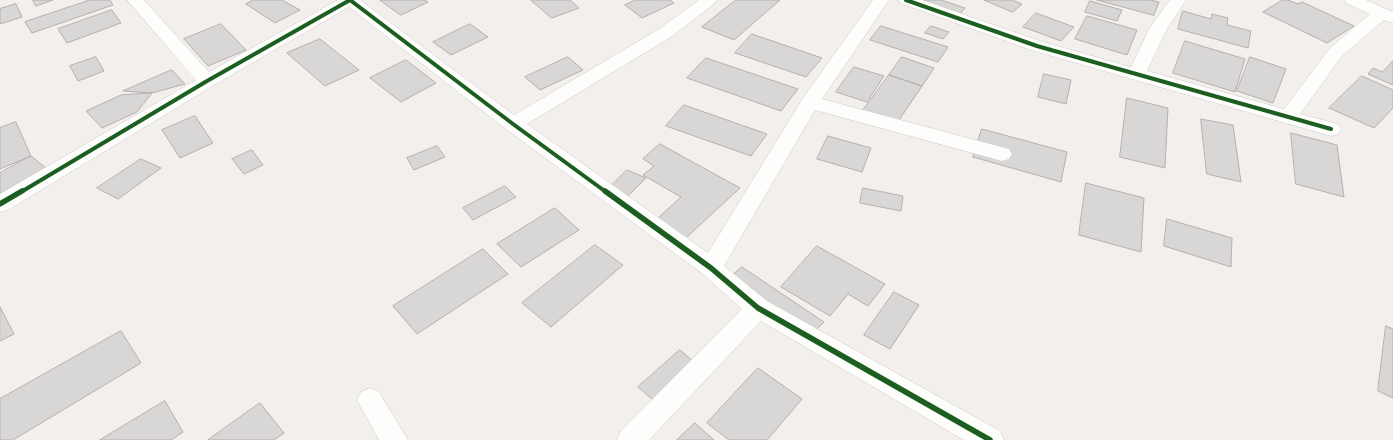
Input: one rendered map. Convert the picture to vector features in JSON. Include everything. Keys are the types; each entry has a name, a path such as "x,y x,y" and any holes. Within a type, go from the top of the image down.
{"street":[{"path":"135,0 206,81"},
{"path":"0,204 206,81 350,0 513,124 711,268 758,308 990,440"},
{"path":"513,124 665,33 709,0"},
{"path":"711,268 810,102 881,0"},
{"path":"906,0 1037,46 1331,129"},
{"path":"1136,74 1158,30 1178,0"},
{"path":"1352,0 1387,15"},
{"path":"1288,117 1336,52 1387,15"},
{"path":"810,102 1002,154"},
{"path":"631,440 758,308"},
{"path":"370,400 394,440"}],"building":[{"path":"33,0 53,0 36,6"},
{"path":"90,0 110,0 113,5 32,33 25,22"},
{"path":"254,0 282,0 300,10 275,23 246,4"},
{"path":"380,0 425,0 428,2 401,15"},
{"path":"531,0 570,0 579,8 552,18"},
{"path":"636,0 670,0 674,3 642,18 625,5"},
{"path":"736,0 780,0 734,40 702,27"},
{"path":"900,0 941,0 965,8 954,21 899,2"},
{"path":"984,0 1012,0 1022,4 1013,12"},
{"path":"1097,0 1150,0 1159,2 1154,15"},
{"path":"1283,0 1288,0 1298,4 1302,2 1354,26 1327,43 1263,12"},
{"path":"1090,1 1122,10 1117,21 1085,12"},
{"path":"16,4 22,17 0,24 0,9"},
{"path":"112,10 121,23 67,43 58,29"},
{"path":"1183,11 1211,19 1212,14 1228,18 1227,25 1251,31 1248,48 1178,29"},
{"path":"1036,13 1074,27 1061,41 1023,27"},
{"path":"1087,16 1137,30 1127,55 1075,39"},
{"path":"221,24 246,50 208,66 184,39"},
{"path":"470,24 488,37 451,55 433,42"},
{"path":"881,26 948,47 938,62 870,40"},
{"path":"931,26 949,32 943,39 925,33"},
{"path":"752,34 822,58 806,77 735,53"},
{"path":"320,39 359,70 325,86 287,53"},
{"path":"1185,41 1245,59 1235,92 1173,73"},
{"path":"96,57 104,71 78,81 70,66"},
{"path":"568,57 583,70 540,90 525,77"},
{"path":"902,57 934,68 922,86 889,75"},
{"path":"1250,57 1286,69 1273,103 1237,91"},
{"path":"706,58 798,89 781,111 687,78"},
{"path":"406,60 436,83 401,102 370,78"},
{"path":"1393,61 1393,85 1368,74 1373,68 1382,72"},
{"path":"854,67 884,76 867,102 836,92"},
{"path":"172,70 185,84 152,93 123,91"},
{"path":"1044,74 1071,80 1066,104 1038,97"},
{"path":"889,75 922,86 893,129 858,117"},
{"path":"1362,76 1393,90 1393,108 1374,128 1329,108"},
{"path":"152,93 137,112 102,128 86,111 121,95"},
{"path":"1127,98 1168,108 1165,168 1120,157"},
{"path":"684,105 767,134 751,156 666,126"},
{"path":"195,116 213,143 180,158 162,130"},
{"path":"1201,119 1233,125 1241,182 1207,174"},
{"path":"16,122 31,156 0,169 0,128"},
{"path":"982,129 1067,152 1061,182 973,157"},
{"path":"1291,133 1337,145 1344,197 1296,184"},
{"path":"828,136 871,148 862,172 817,159"},
{"path":"660,144 740,188 675,248 645,230 681,197 643,175 654,166 643,159"},
{"path":"437,146 445,157 414,170 407,158"},
{"path":"252,150 263,165 244,174 232,159"},
{"path":"31,156 47,169 0,195 0,173"},
{"path":"141,159 161,168 118,199 97,188"},
{"path":"627,170 646,178 619,205 601,196"},
{"path":"1086,183 1144,198 1141,252 1079,235"},
{"path":"505,186 516,197 473,220 463,208"},
{"path":"863,188 903,196 901,211 860,203"},
{"path":"555,208 579,230 521,267 497,244"},
{"path":"1167,219 1232,238 1231,267 1164,246"},
{"path":"595,245 623,265 551,327 522,303"},
{"path":"817,246 885,284 868,306 848,294 830,316 781,287"},
{"path":"483,249 508,274 417,334 393,306"},
{"path":"742,267 824,322 803,343 721,286"},
{"path":"894,292 919,305 890,349 864,335"},
{"path":"0,307 14,334 0,341"},
{"path":"1386,326 1393,329 1393,398 1378,391"},
{"path":"121,331 141,363 13,440 0,440 0,399"},
{"path":"680,350 701,368 660,406 638,387"},
{"path":"758,368 802,399 767,440 729,440 707,423"},
{"path":"165,401 183,432 171,440 100,440"},
{"path":"260,403 284,433 274,440 208,440"},
{"path":"695,423 714,440 677,440"}],"cycle path":[{"path":"350,0 513,124 711,268 758,308 990,440"},
{"path":"0,204 207,81 350,0"},
{"path":"906,0 1037,46 1331,129"}]}
